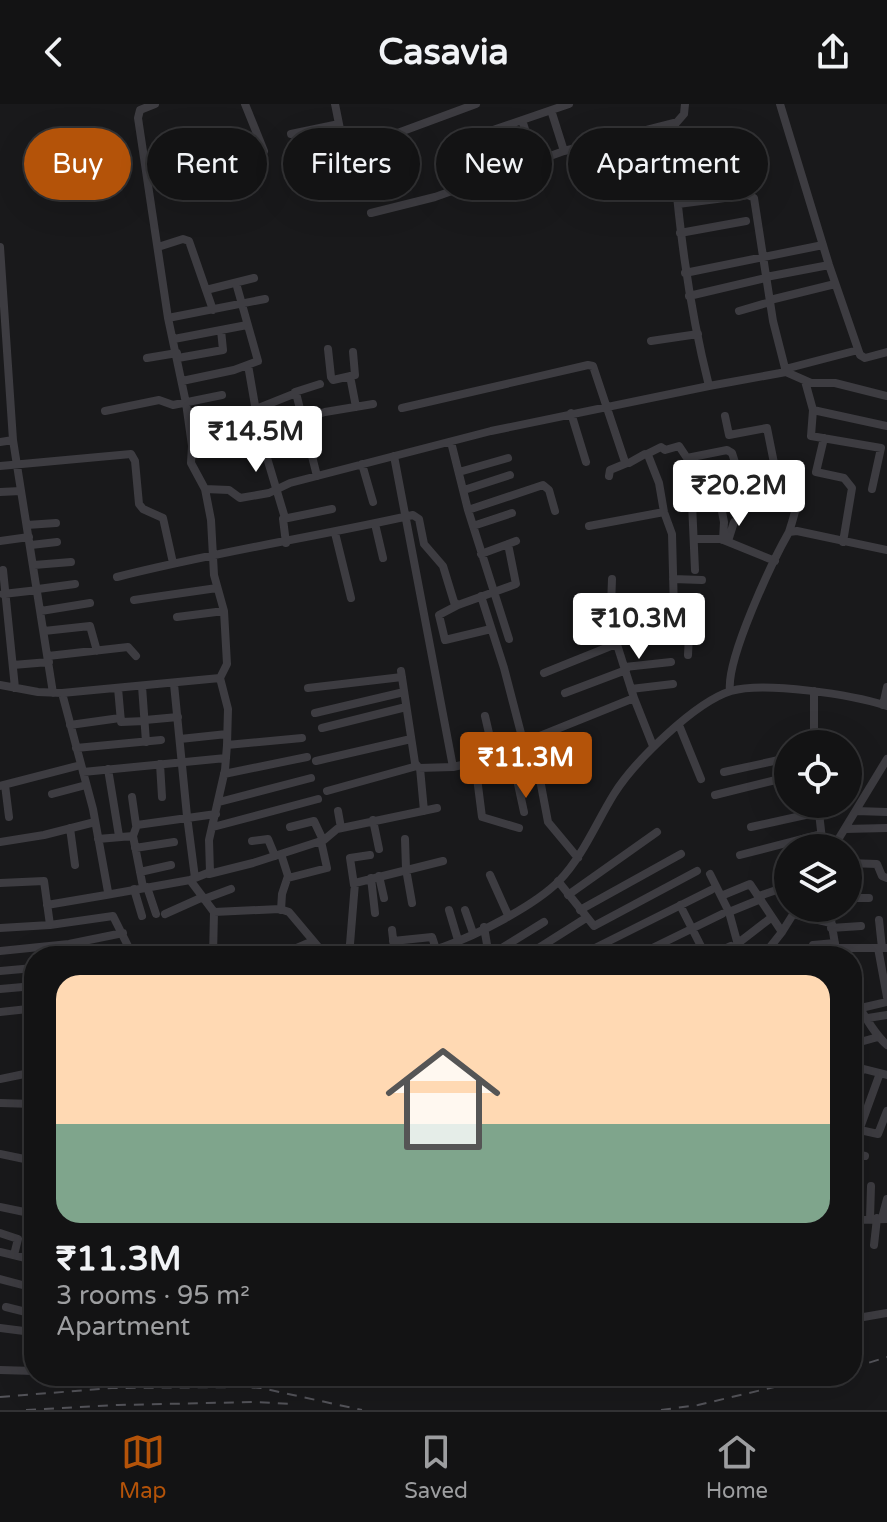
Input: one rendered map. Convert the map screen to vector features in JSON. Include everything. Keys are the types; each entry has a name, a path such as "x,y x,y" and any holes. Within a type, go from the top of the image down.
{"street":[{"path":"155,104 139,107 138,118 168,318 186,403 192,446 191,463 205,489 217,588 224,611 227,664 220,678 228,709 227,745 211,834 209,874"},
{"path":"245,104 255,128"},
{"path":"335,104 340,128"},
{"path":"406,128 450,109 476,104"},
{"path":"499,128 569,104"},
{"path":"672,128 684,114 685,104"},
{"path":"780,104 858,350 862,358 887,352"},
{"path":"551,110 564,151"},
{"path":"522,120 525,128"},
{"path":"552,155 674,123"},
{"path":"320,128 339,124"},
{"path":"371,213 436,197"},
{"path":"678,204 753,197 785,370 805,381 835,383 887,396"},
{"path":"678,200 685,273 709,386"},
{"path":"680,233 746,221"},
{"path":"158,247 183,239 189,241 213,310"},
{"path":"685,273 823,245"},
{"path":"0,247 13,440 48,659 82,768 95,822 108,892 106,895"},
{"path":"689,296 829,265"},
{"path":"206,290 254,278"},
{"path":"182,381 248,365 258,358 236,283"},
{"path":"739,311 835,284"},
{"path":"168,318 265,299"},
{"path":"174,339 247,325"},
{"path":"147,358 223,350 221,330"},
{"path":"651,341 698,334"},
{"path":"328,349 332,379 356,373 353,352"},
{"path":"205,489 229,490 243,498 362,464 571,413 785,370 858,350"},
{"path":"248,365 256,414 285,518 286,543"},
{"path":"402,408 588,365 594,367 627,463"},
{"path":"350,376 356,407"},
{"path":"805,381 813,410 810,434 881,448 872,489"},
{"path":"192,446 229,436 256,414 295,392 320,384"},
{"path":"295,392 317,476"},
{"path":"105,411 159,400 171,405 222,395"},
{"path":"302,419 373,404"},
{"path":"813,410 887,426"},
{"path":"571,413 586,462"},
{"path":"725,416 729,435 766,427 777,478"},
{"path":"824,438 816,472 844,478 852,488 843,542"},
{"path":"0,442 13,440"},
{"path":"451,442 468,510 509,639"},
{"path":"609,476 610,470 661,447 665,450 679,446 690,458 729,450 741,481 793,477 797,482 796,504 789,532 744,631 730,674 730,691"},
{"path":"0,466 129,453 132,455 139,504 163,518 173,563"},
{"path":"647,454 661,488 664,512 672,534 674,611"},
{"path":"394,456 453,767"},
{"path":"459,472 508,458"},
{"path":"690,458 695,570"},
{"path":"362,464 373,502"},
{"path":"464,490 510,475"},
{"path":"468,510 543,485 549,490 555,511"},
{"path":"0,492 21,491"},
{"path":"719,496 726,540"},
{"path":"285,518 332,509"},
{"path":"589,526 664,512"},
{"path":"473,526 512,513"},
{"path":"117,577 413,515 419,519 424,544 442,564 454,602 458,605"},
{"path":"726,540 734,522"},
{"path":"27,525 56,523"},
{"path":"375,524 383,558"},
{"path":"789,532 797,531 887,550"},
{"path":"335,533 351,598"},
{"path":"694,539 726,540 775,561"},
{"path":"0,541 57,542"},
{"path":"481,554 512,543 516,584 439,615 445,640 491,629"},
{"path":"34,565 71,562"},
{"path":"3,570 3,594 15,688"},
{"path":"612,579 611,611 616,644 653,746"},
{"path":"673,579 702,580"},
{"path":"3,594 75,584"},
{"path":"134,600 217,588"},
{"path":"481,596 523,741"},
{"path":"41,611 90,603"},
{"path":"177,617 224,611"},
{"path":"611,611 687,611 690,614 688,655"},
{"path":"44,631 90,626 97,651"},
{"path":"544,673 616,644"},
{"path":"13,665 128,647 136,656"},
{"path":"565,693 625,669 671,662"},
{"path":"308,688 401,674 424,811"},
{"path":"0,685 57,693 220,678"},
{"path":"174,684 193,879 214,912 213,946"},
{"path":"327,791 418,767 453,767 475,762 632,693 673,684"},
{"path":"142,686 146,742"},
{"path":"450,946 528,905 558,881 578,858 609,803 634,767 653,746 730,691 752,688 814,691 885,706 887,687"},
{"path":"118,688 123,722 178,717"},
{"path":"814,691 814,730"},
{"path":"315,713 404,692"},
{"path":"322,728 406,707"},
{"path":"485,716 494,755"},
{"path":"70,725 120,718"},
{"path":"679,725 701,779"},
{"path":"180,739 227,734"},
{"path":"227,745 302,738"},
{"path":"224,774 411,739"},
{"path":"76,748 161,740"},
{"path":"510,747 524,812"},
{"path":"9,817 2,785 82,768 108,769 226,758"},
{"path":"862,801 887,759"},
{"path":"724,772 774,761"},
{"path":"475,762 482,817 519,828"},
{"path":"160,764 162,797"},
{"path":"108,769 119,836"},
{"path":"538,769 549,824 578,858"},
{"path":"219,802 311,778"},
{"path":"715,795 774,780"},
{"path":"52,794 86,785"},
{"path":"132,797 142,916"},
{"path":"211,834 318,799"},
{"path":"47,905 193,879 322,841 334,829 437,808"},
{"path":"338,811 341,828"},
{"path":"862,811 887,812"},
{"path":"136,825 216,814"},
{"path":"751,827 783,818"},
{"path":"819,818 821,834"},
{"path":"842,834 852,818"},
{"path":"373,820 379,849"},
{"path":"288,878 327,868 314,821 290,827"},
{"path":"0,842 95,822"},
{"path":"70,828 75,865"},
{"path":"845,829 887,828"},
{"path":"568,895 657,832"},
{"path":"98,839 133,836"},
{"path":"252,841 268,839 288,878 281,910"},
{"path":"405,839 412,903"},
{"path":"135,848 174,842"},
{"path":"740,855 774,846"},
{"path":"541,946 583,914 681,854"},
{"path":"350,946 354,885 350,858 370,855"},
{"path":"354,885 443,861"},
{"path":"862,863 877,864 882,876 887,878"},
{"path":"140,872 171,865"},
{"path":"558,881 596,926 697,871"},
{"path":"710,874 721,896 734,945 772,917"},
{"path":"490,875 508,915"},
{"path":"375,877 384,898"},
{"path":"375,877 375,913"},
{"path":"0,883 42,880 50,925"},
{"path":"721,896 748,884 782,932"},
{"path":"141,888 160,914 231,889"},
{"path":"599,946 711,890"},
{"path":"657,946 774,892"},
{"path":"862,898 869,898"},
{"path":"680,905 701,946"},
{"path":"214,912 281,910 296,917 317,946"},
{"path":"444,946 449,910"},
{"path":"465,910 473,933"},
{"path":"0,928 113,916 129,946"},
{"path":"862,1008 887,999 879,920"},
{"path":"505,946 544,922"},
{"path":"771,946 788,922"},
{"path":"821,922 831,926 861,926"},
{"path":"831,922 835,946"},
{"path":"484,927 487,946"},
{"path":"392,930 394,946"},
{"path":"49,946 123,933"},
{"path":"393,941 432,937 440,946"},
{"path":"301,946 313,941"},
{"path":"862,948 882,948"},
{"path":"0,951 24,949"},
{"path":"0,971 24,969"},
{"path":"0,989 24,987"},
{"path":"0,1012 24,1009"},
{"path":"862,1009 878,1037 887,1045"},
{"path":"868,1018 887,1015"},
{"path":"862,1041 878,1037"},
{"path":"862,1068 883,1074 862,1123"},
{"path":"0,1079 24,1074"},
{"path":"0,1103 24,1104"},
{"path":"862,1135 878,1134 887,1111 868,1106"},
{"path":"0,1154 24,1159"},
{"path":"871,1186 879,1219"},
{"path":"874,1245 887,1199"},
{"path":"0,1207 24,1212"},
{"path":"0,1233 18,1239 14,1255"},
{"path":"0,1252 24,1258"},
{"path":"0,1279 24,1285"},
{"path":"6,1307 24,1313"},
{"path":"862,1317 887,1313"},
{"path":"0,1328 24,1331"},
{"path":"0,1370 24,1371"}],"railway":[{"path":"862,1365 887,1357"},
{"path":"661,1410 698,1405 779,1386"},
{"path":"0,1397 112,1388 244,1387 362,1410"},
{"path":"26,1410 118,1405 293,1404"}]}
